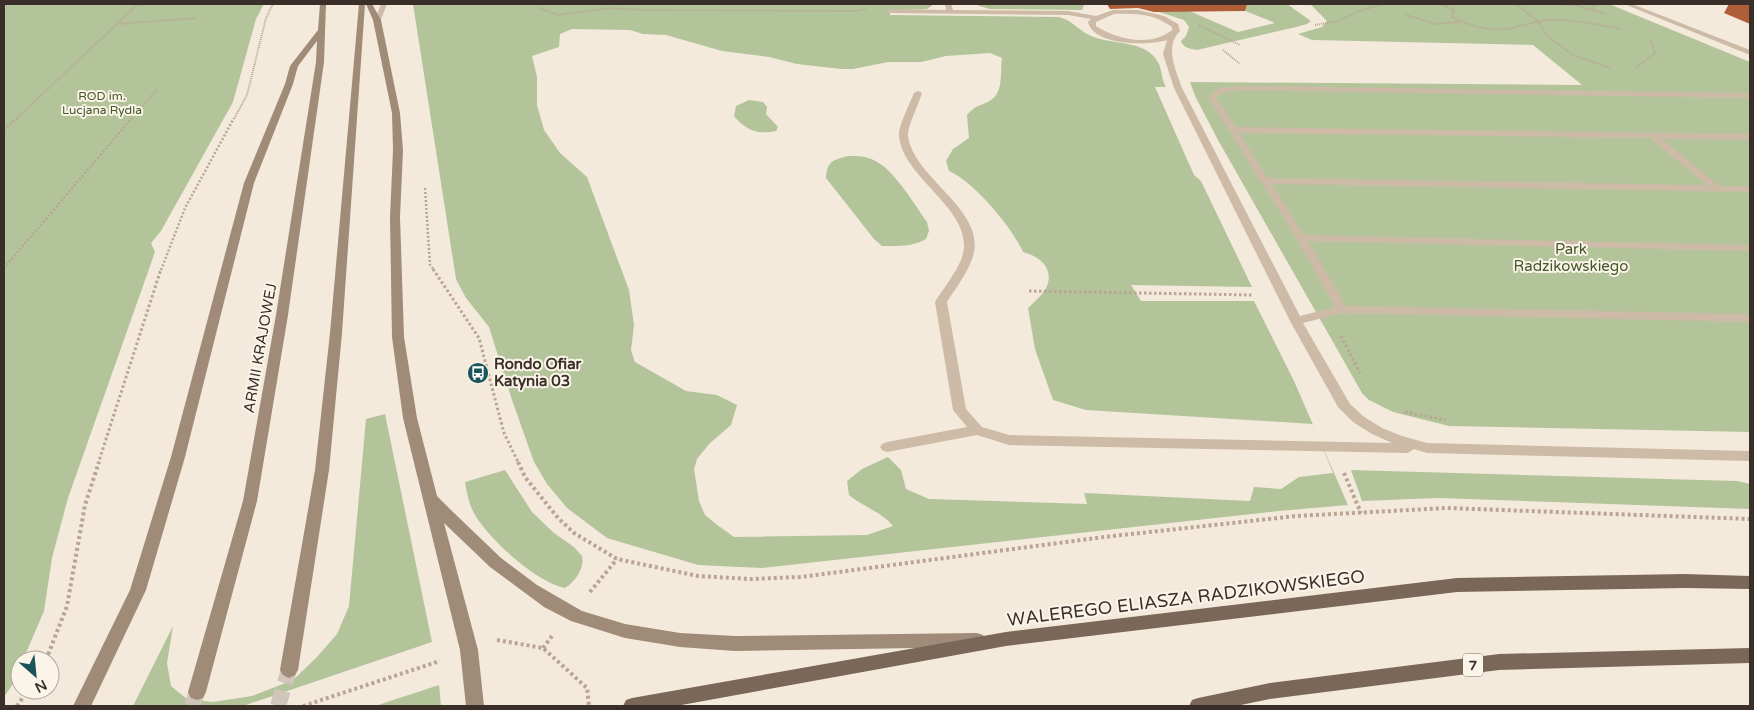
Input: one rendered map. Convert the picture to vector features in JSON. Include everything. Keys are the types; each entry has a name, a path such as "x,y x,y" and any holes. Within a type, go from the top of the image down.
{"main road":[{"name":"ARMII KRAJOWEJ","path":"197,692 250,501 284,305 320,62 323,4"},
{"path":"289,670 322,470 336,333 362,4"},
{"path":"369,4 376,20 396,113 398,150 395,217 398,337 410,418 469,650 475,706"},
{"path":"82,706 138,590 178,456 249,183 289,84 294,66 321,31"},
{"path":"429,497 466,536 504,571 537,595 571,614 612,628 652,637 744,644 1006,639"},
{"name":"WALEREGO ELIASZA RADZIKOWSKIEGO","path":"632,706 1006,639 1458,585 1750,582"},
{"name":"7","path":"1198,706 1270,691 1498,662 1750,655"}],"street":[{"path":"376,20 384,4"},
{"path":"1627,4 1750,53"},
{"path":"890,11 949,8 1068,13 1096,18"},
{"path":"1167,54 1136,42 1108,36 1093,27 1092,22 1103,14 1125,12 1150,14 1175,26 1176,31 1172,35 1167,54 1178,88 1296,320 1345,407 1358,419 1377,431 1398,440 1427,448"},
{"path":"1136,42 1158,40 1172,35"},
{"path":"1342,309 1212,98 1221,90 1272,89 1750,96"},
{"path":"918,93 903,135 912,161 949,202 970,234 967,259 941,302 960,410 977,430"},
{"path":"1232,130 1750,137"},
{"path":"1653,136 1717,189"},
{"path":"1264,181 1750,189"},
{"path":"1300,238 1750,248"},
{"path":"1296,320 1342,309 1750,318"},
{"path":"887,447 977,430 1009,440 1750,456"},
{"path":"1730,456 1750,462"}],"path":[{"path":"4,130 138,4"},
{"path":"50,650 67,606 85,505 170,243 184,208 247,95 266,18 273,4"},
{"path":"1315,24 1339,22 1359,11 1383,4"},
{"path":"1440,4 1454,10 1452,17 1461,22 1489,29 1512,28 1538,21 1575,22 1629,30"},
{"path":"1516,4 1538,21 1547,36 1573,55 1613,68"},
{"path":"1564,4 1583,6 1571,4"},
{"path":"1592,9 1597,4"},
{"path":"539,8 558,15 610,8 643,10 856,11 870,9"},
{"path":"1406,15 1436,24 1461,22"},
{"path":"117,24 196,18"},
{"path":"1635,69 1655,53 1648,32"},
{"path":"4,268 157,90"},
{"path":"425,185 430,265 479,338 504,433 525,477 558,518 574,533 617,559 698,576 750,579 800,577 1113,536 1296,516 1446,508 1750,519"},
{"path":"1029,291 1284,296"},
{"path":"1339,333 1362,377"},
{"path":"1398,410 1447,420"},
{"path":"1333,447 1361,513"},
{"path":"588,594 617,559"},
{"path":"543,648 554,635"},
{"path":"496,640 543,648 588,688 589,706"},
{"path":"303,706 435,662"}],"green space":[{"name":"ROD im. Lucjana Rydla","path":"4,4 264,4 256,19 233,102 161,231 151,243 155,252 68,498 52,558 44,611 27,650 10,650 10,689 4,697"},
{"path":"413,4 934,4 927,9 890,10 890,15 1059,17 1067,20 1089,35 1107,41 1137,46 1146,50 1159,64 1166,87 1155,87 1194,175 1201,181 1252,287 1131,285 1141,301 1254,301 1313,424 1086,410 1053,400 1035,349 1028,308 1046,289 1049,280 1047,268 1034,256 1023,252 1010,230 991,206 969,184 949,171 946,161 953,149 969,138 967,115 991,100 998,92 1001,80 1002,58 990,53 946,56 921,62 888,62 853,69 841,69 797,64 769,57 722,51 666,35 643,34 630,30 572,29 560,34 559,47 532,56 537,77 537,105 544,130 560,153 587,177 629,290 634,325 631,350 635,362 686,391 717,395 737,405 731,425 709,444 697,459 694,469 699,501 705,515 734,537 867,535 893,526 889,521 849,495 847,481 862,469 888,457 901,470 906,489 929,499 1087,504 1084,493 1250,501 1254,487 1281,489 1299,477 1333,473 1317,434 1348,505 762,568 698,565 607,538 567,508 547,484 534,462 489,327 466,298 456,279"},
{"path":"974,4 1084,5 1082,10 989,9"},
{"path":"1173,4 1238,32 1275,23 1228,4 1287,4 1311,21 1296,27 1197,50 1187,48 1181,41 1186,36 1189,27 1184,20 1153,10"},
{"name":"Park Radzikowskiego","path":"1310,4 1609,4 1750,62 1750,432 1449,426 1393,412 1369,400 1362,393 1218,140 1195,96 1190,82 1582,85 1533,45 1312,40 1298,34 1322,27 1327,21"},
{"path":"749,100 763,102 767,107 766,114 778,127 776,131 758,132 747,128 738,121 734,116 736,106"},
{"path":"848,156 868,158 877,162 894,176 927,222 929,231 926,239 910,245 882,246 874,239 826,178 829,165 832,162"},
{"path":"385,414 432,642 243,706 133,706 173,626 167,663 171,686 187,699 213,702 252,696 293,680 337,634 349,606 366,419"},
{"path":"505,470 532,512 582,556 581,570 565,588 541,578 515,559 491,536 473,511 468,499 465,482"},
{"path":"1351,470 1737,481 1750,484 1750,509 1438,498 1362,501"},
{"path":"439,685 441,706 375,706"}],"tunnel":[{"path":"278,706 289,670"},
{"path":"192,706 197,692"}],"place":[{"name":"Rondo Ofiar Katynia 03","path":"478,373"}]}
